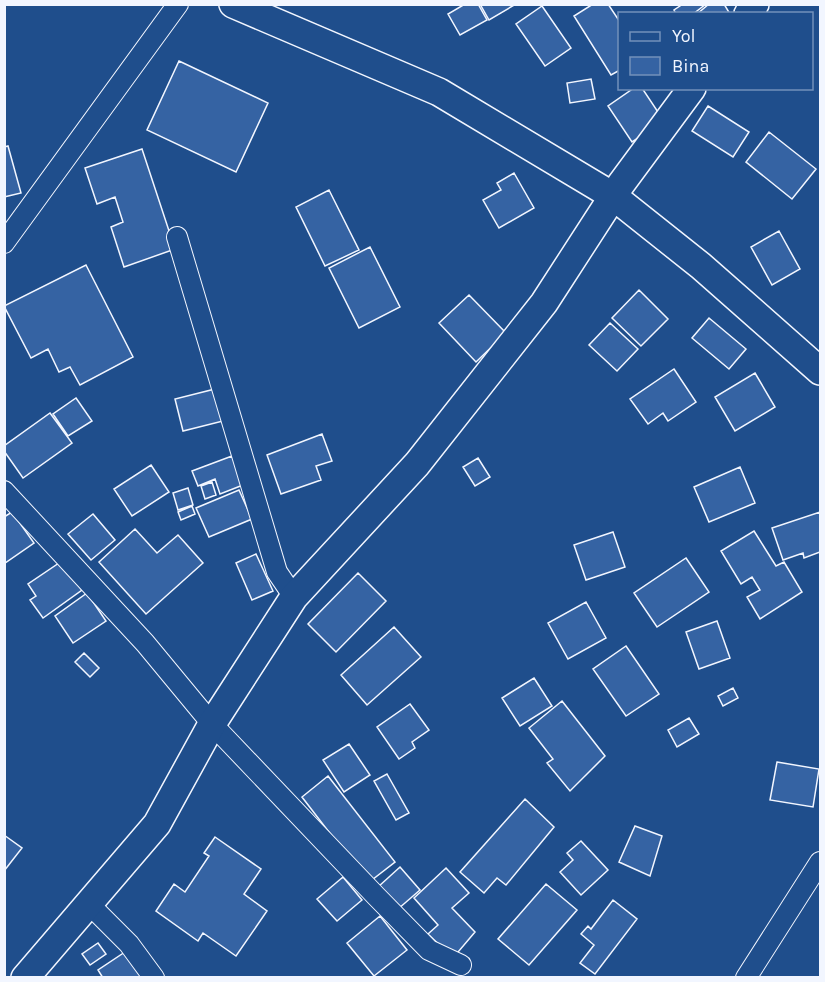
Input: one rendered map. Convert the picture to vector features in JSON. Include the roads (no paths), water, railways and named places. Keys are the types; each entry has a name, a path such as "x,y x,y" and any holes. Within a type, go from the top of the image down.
{"street":[{"path":"4,243 178,4"},
{"path":"233,4 439,92 613,196 701,267 820,371"},
{"path":"25,978 157,824 212,724 294,597 417,464 544,303 613,196 691,90"},
{"path":"177,237 277,572 294,597"},
{"path":"4,491 145,643 212,724 429,950 460,965"},
{"path":"746,978 820,861"},
{"path":"88,903 129,944 154,978"}]}
